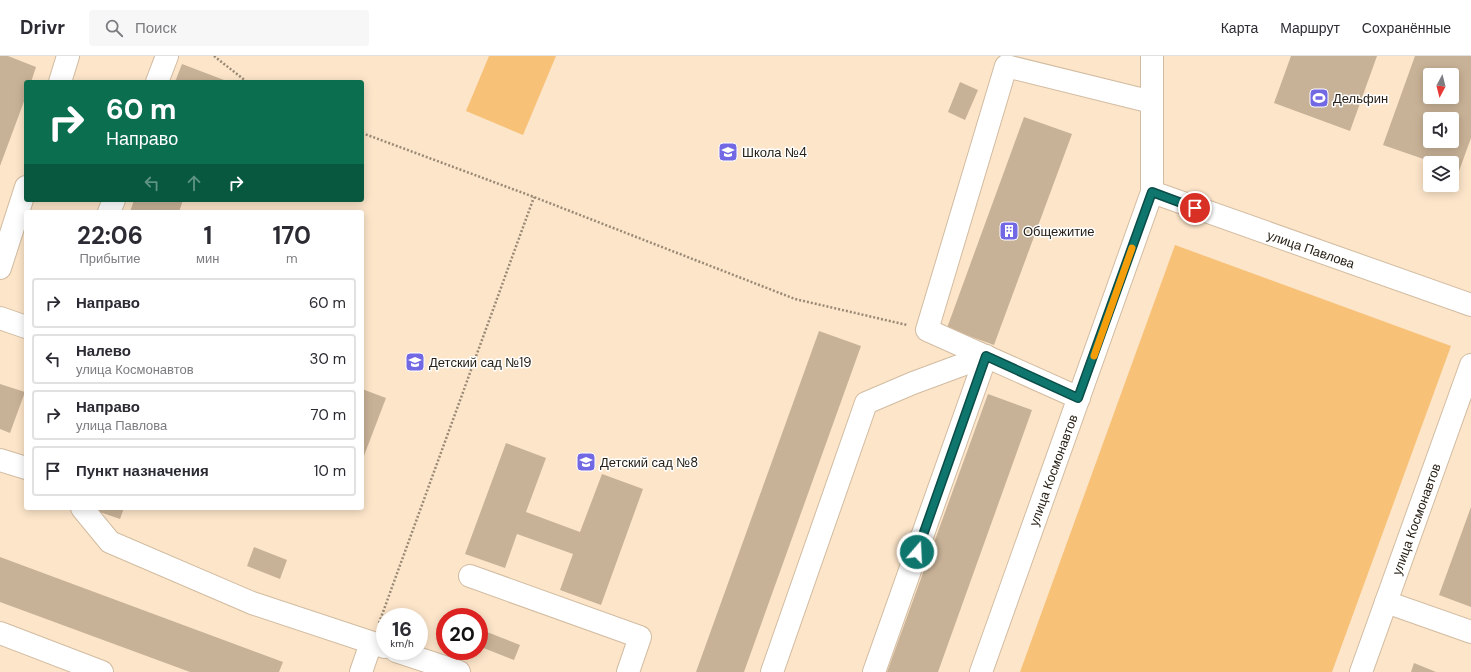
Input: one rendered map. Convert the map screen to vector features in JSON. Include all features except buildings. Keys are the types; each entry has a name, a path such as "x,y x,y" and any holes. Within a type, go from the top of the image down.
{"street":[{"path":"61,80 68,56"},
{"path":"158,80 167,56"},
{"name":"улица Космонавтов","path":"981,672 1152,192 1152,56"},
{"path":"1078,398 927,330 1006,66 1152,102"},
{"name":"улица Павлова","path":"1152,192 1471,305"},
{"path":"0,268 24,193"},
{"path":"0,318 24,326"},
{"path":"772,672 866,403 913,383 986,356"},
{"path":"874,672 986,356"},
{"name":"улица Космонавтов","path":"1361,672 1471,365"},
{"path":"0,460 24,467"},
{"path":"84,510 110,542 252,603 376,644"},
{"path":"470,576 640,637 628,672"},
{"path":"1386,602 1471,632"},
{"path":"0,632 102,672"},
{"path":"361,672 376,648"},
{"path":"423,660 459,672"}],"path":[{"path":"214,56 244,80"},
{"path":"364,134 534,197 795,299 927,330"},
{"path":"391,608 534,197"}],"shaded area":[{"path":"489,56 556,56 523,135 466,111"},
{"path":"1175,245 1451,346 1332,672 1020,672"}],"slow traffic":[{"path":"1094,356 1132,248"}],"place":[{"name":"Дельфин","path":"1319,98"},
{"name":"Школа №4","path":"728,152"},
{"name":"Общежитие","path":"1009,231"},
{"name":"Детский сад №19","path":"415,362"},
{"name":"Детский сад №8","path":"586,462"}],"route":[{"path":"917,552 986,356 1078,398 1152,192 1195,208"}]}
